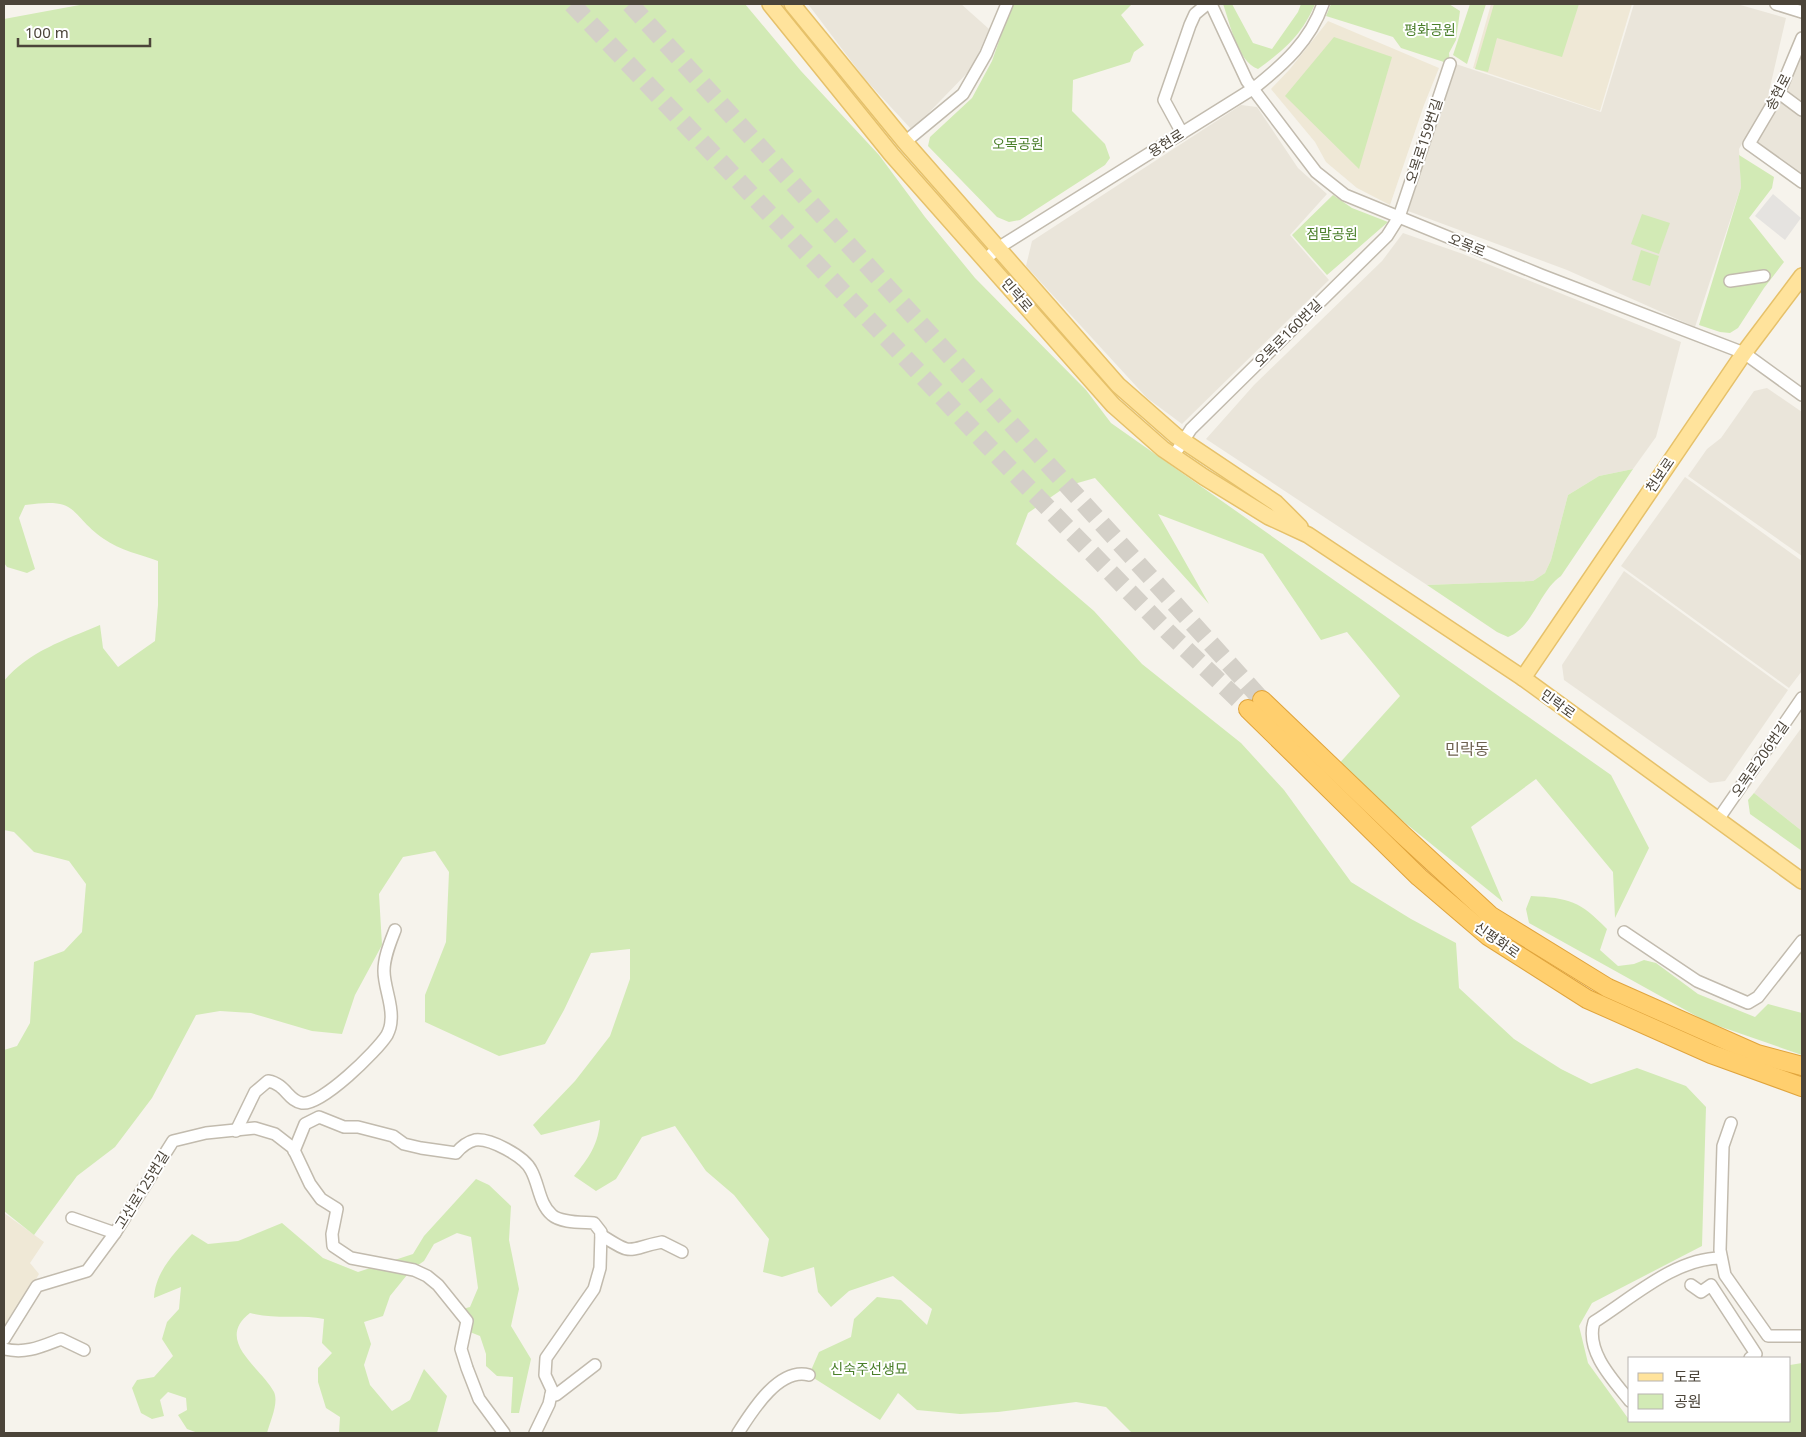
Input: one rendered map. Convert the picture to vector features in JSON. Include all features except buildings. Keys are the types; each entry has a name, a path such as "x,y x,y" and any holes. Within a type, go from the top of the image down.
{"highway":[{"name":"신평화로","path":"1802,1066 1758,1054 1608,988 1491,916 1402,834 1255,704 1419,877 1488,936 1587,999 1711,1054 1802,1087"}],"main road":[{"name":"민락로","path":"770,4 892,155 986,259 1113,405 1164,449 1204,477 1253,507 1308,535 1522,678 1802,881"},
{"name":"민락로","path":"792,4 904,142 1136,402 1176,436 1276,503 1308,535"},
{"name":"천보로","path":"1522,678 1744,353 1802,276"}],"street":[{"path":"1182,133 1164,100 1190,25 1195,14 1206,4"},
{"name":"오목로","path":"1211,4 1242,72 1316,172 1345,195 1399,218 1744,353 1802,395"},
{"name":"용현로","path":"986,259 998,248 1254,88 1287,61 1304,41 1314,28 1323,4"},
{"path":"1776,4 1802,12"},
{"path":"904,142 963,94 986,54 1003,5"},
{"name":"송현로","path":"1802,38 1779,93 1749,144 1802,182"},
{"name":"오목로159번길","path":"1399,218 1450,64"},
{"path":"1779,93 1802,110"},
{"name":"오목로160번길","path":"1178,449 1192,429 1387,236 1399,218"},
{"path":"1730,281 1764,276"},
{"name":"오목로206번길","path":"1717,820 1802,698"},
{"path":"236,1131 256,1092 268,1081 278,1082 294,1099 303,1103 314,1102 329,1093 387,1034 392,1019 384,971 388,948 395,930"},
{"path":"1628,934 1697,982 1748,1003 1758,997 1802,940"},
{"path":"294,1152 306,1124 319,1116 344,1126 393,1136 404,1144 456,1153 465,1144 480,1140 517,1154 531,1169 544,1204 552,1216 563,1220 594,1223 601,1235 622,1249 632,1251 662,1242 682,1252"},
{"path":"1731,1123 1723,1146 1720,1250 1725,1275 1768,1336 1802,1336"},
{"name":"고산로125번길","path":"4,1339 37,1286 87,1271 115,1233 173,1141 206,1133 255,1128 275,1134 294,1152 310,1184 321,1199 337,1209 332,1234 333,1246 351,1258 414,1270 427,1276 452,1302 467,1321 461,1348 479,1399 504,1433"},
{"path":"72,1218 115,1233"},
{"path":"535,1433 549,1404 552,1390 545,1375 546,1358 594,1289 600,1268 601,1235"},
{"path":"1628,1398 1602,1365 1591,1332 1594,1322 1665,1276 1704,1258 1721,1258"},
{"path":"1692,1285 1701,1292 1711,1286 1756,1354 1752,1357"},
{"path":"4,1349 30,1352 61,1339 84,1350"},
{"path":"551,1396 556,1395 595,1365"},
{"path":"738,1433 773,1388 794,1375 800,1373 809,1375"}],"shaded area":[{"path":"808,4 961,4 989,29 972,68 912,130 864,78"},
{"path":"1491,4 1632,4 1600,111 1473,68"},
{"path":"1634,4 1737,4 1786,18 1767,100 1739,149 1741,187 1695,327 1567,270 1408,211 1456,64 1601,112"},
{"path":"1328,21 1439,68 1424,105 1390,205 1357,188 1326,162 1315,142 1271,89 1290,69"},
{"path":"1802,38 1802,182 1749,144"},
{"path":"1241,105 1257,107 1298,168 1327,194 1290,235 1329,280 1182,424 1147,398 1026,266 1032,241"},
{"path":"1773,194 1801,218 1785,240 1755,216"},
{"path":"1403,233 1463,254 1681,342 1656,437 1633,469 1599,476 1568,495 1551,560 1545,573 1533,581 1427,585 1206,439 1254,385 1382,261"},
{"path":"1767,388 1802,412 1802,556 1688,476 1707,449 1721,438 1754,391"},
{"path":"1685,477 1802,561 1802,671 1789,688 1621,566"},
{"path":"1624,571 1788,690 1725,781 1710,783 1564,680 1562,665"},
{"path":"1802,727 1802,831 1754,793"},
{"path":"4,1213 44,1242 30,1263 39,1274 4,1335"}],"green space":[{"name":"신숙주선생묘","path":"85,4 745,4 801,71 879,155 925,217 975,278 1086,390 1111,423 1611,775 1649,848 1615,918 1613,872 1536,779 1471,827 1503,902 1336,767 1400,696 1347,632 1321,640 1263,554 1158,514 1209,604 1095,478 1067,486 1028,513 1016,544 1094,611 1142,664 1241,743 1284,790 1351,882 1411,919 1456,943 1459,988 1514,1039 1561,1069 1591,1084 1637,1068 1686,1086 1706,1107 1702,1246 1592,1303 1579,1326 1588,1363 1628,1418 1628,1422 1791,1422 1791,1365 1802,1363 1802,1433 1132,1433 1106,1407 1076,1402 998,1412 960,1414 917,1410 898,1393 880,1420 809,1375 819,1352 851,1337 854,1319 877,1297 901,1300 927,1325 932,1309 893,1276 849,1291 831,1307 818,1292 814,1267 782,1277 763,1272 769,1239 734,1195 706,1171 675,1126 642,1137 616,1179 596,1191 574,1176 592,1151 600,1120 541,1135 533,1125 575,1081 610,1036 630,979 630,949 591,953 564,1010 545,1044 499,1056 425,1022 425,995 446,942 449,872 435,851 403,857 379,894 382,945 355,995 342,1034 312,1031 251,1013 220,1011 196,1015 152,1098 115,1147 77,1176 34,1235 4,1211 4,1050 17,1046 30,1023 34,962 64,951 82,932 86,884 69,861 34,852 14,832 4,830 4,681 25,662 48,647 100,625 103,648 118,667 155,641 158,605 158,561 110,543 92,530 72,509 65,505 43,503 25,505 19,518 35,569 27,573 7,567 4,563 4,19"},
{"name":"오목공원","path":"1012,4 1132,4 1121,15 1144,45 1134,52 1130,62 1073,80 1072,111 1105,144 1110,158 1105,165 1020,220 1009,222 997,217 928,146 930,137 972,98 992,61"},
{"path":"1223,4 1232,4 1253,43 1272,49 1298,12 1301,4 1315,4 1304,25 1291,41 1258,69 1245,58 1235,41"},
{"name":"평화공원","path":"1331,4 1449,4 1460,11 1456,40 1449,53 1450,64 1401,48 1393,37 1326,16"},
{"path":"1470,4 1486,4 1467,64 1453,55"},
{"path":"1494,4 1579,4 1562,57 1497,38 1488,72 1475,69"},
{"path":"1334,37 1392,57 1359,169 1285,96"},
{"path":"1739,155 1774,177 1772,188 1749,218 1784,262 1764,288 1738,328 1730,333 1720,332 1699,325 1741,187"},
{"name":"점말공원","path":"1333,195 1352,208 1388,222 1327,275 1292,235"},
{"path":"1642,214 1670,223 1659,254 1631,244"},
{"path":"1641,250 1659,256 1650,286 1632,280"},
{"path":"1633,469 1561,576 1553,583 1530,618 1517,632 1508,637 1497,632 1427,585 1533,581 1545,573 1551,560 1568,495 1599,476"},
{"path":"1754,793 1802,831 1802,851 1750,814 1748,800"},
{"path":"1531,896 1565,900 1589,912 1607,929 1600,950 1618,966 1634,964 1644,960 1656,963 1698,994 1755,1017 1768,1004 1802,1013 1802,1055 1707,1022 1529,923 1526,909"},
{"path":"476,1179 489,1185 511,1206 509,1240 519,1289 511,1326 531,1359 519,1413 511,1413 513,1377 497,1376 486,1366 486,1354 480,1336 470,1332 455,1311 470,1307 478,1288 471,1237 457,1233 434,1244 424,1261 411,1270 390,1296 383,1316 364,1322 371,1344 364,1365 370,1385 392,1411 410,1400 424,1369 447,1396 437,1433 339,1433 340,1417 326,1408 318,1382 318,1368 332,1353 322,1343 324,1319 250,1313 240,1323 237,1334 238,1344 274,1392 275,1407 267,1433 198,1433 187,1429 178,1415 187,1410 186,1398 168,1392 160,1400 164,1416 152,1419 141,1413 132,1388 137,1380 154,1377 173,1356 162,1339 167,1322 179,1309 181,1287 154,1298 155,1289 167,1263 192,1234 208,1244 238,1241 282,1223 323,1258 358,1272 413,1254 424,1236"}],"tunnel":[{"path":"572,4 989,447 1169,633 1248,709"},
{"path":"630,4 1262,700"}],"district":[{"name":"민락동","path":"1467,749"}]}
